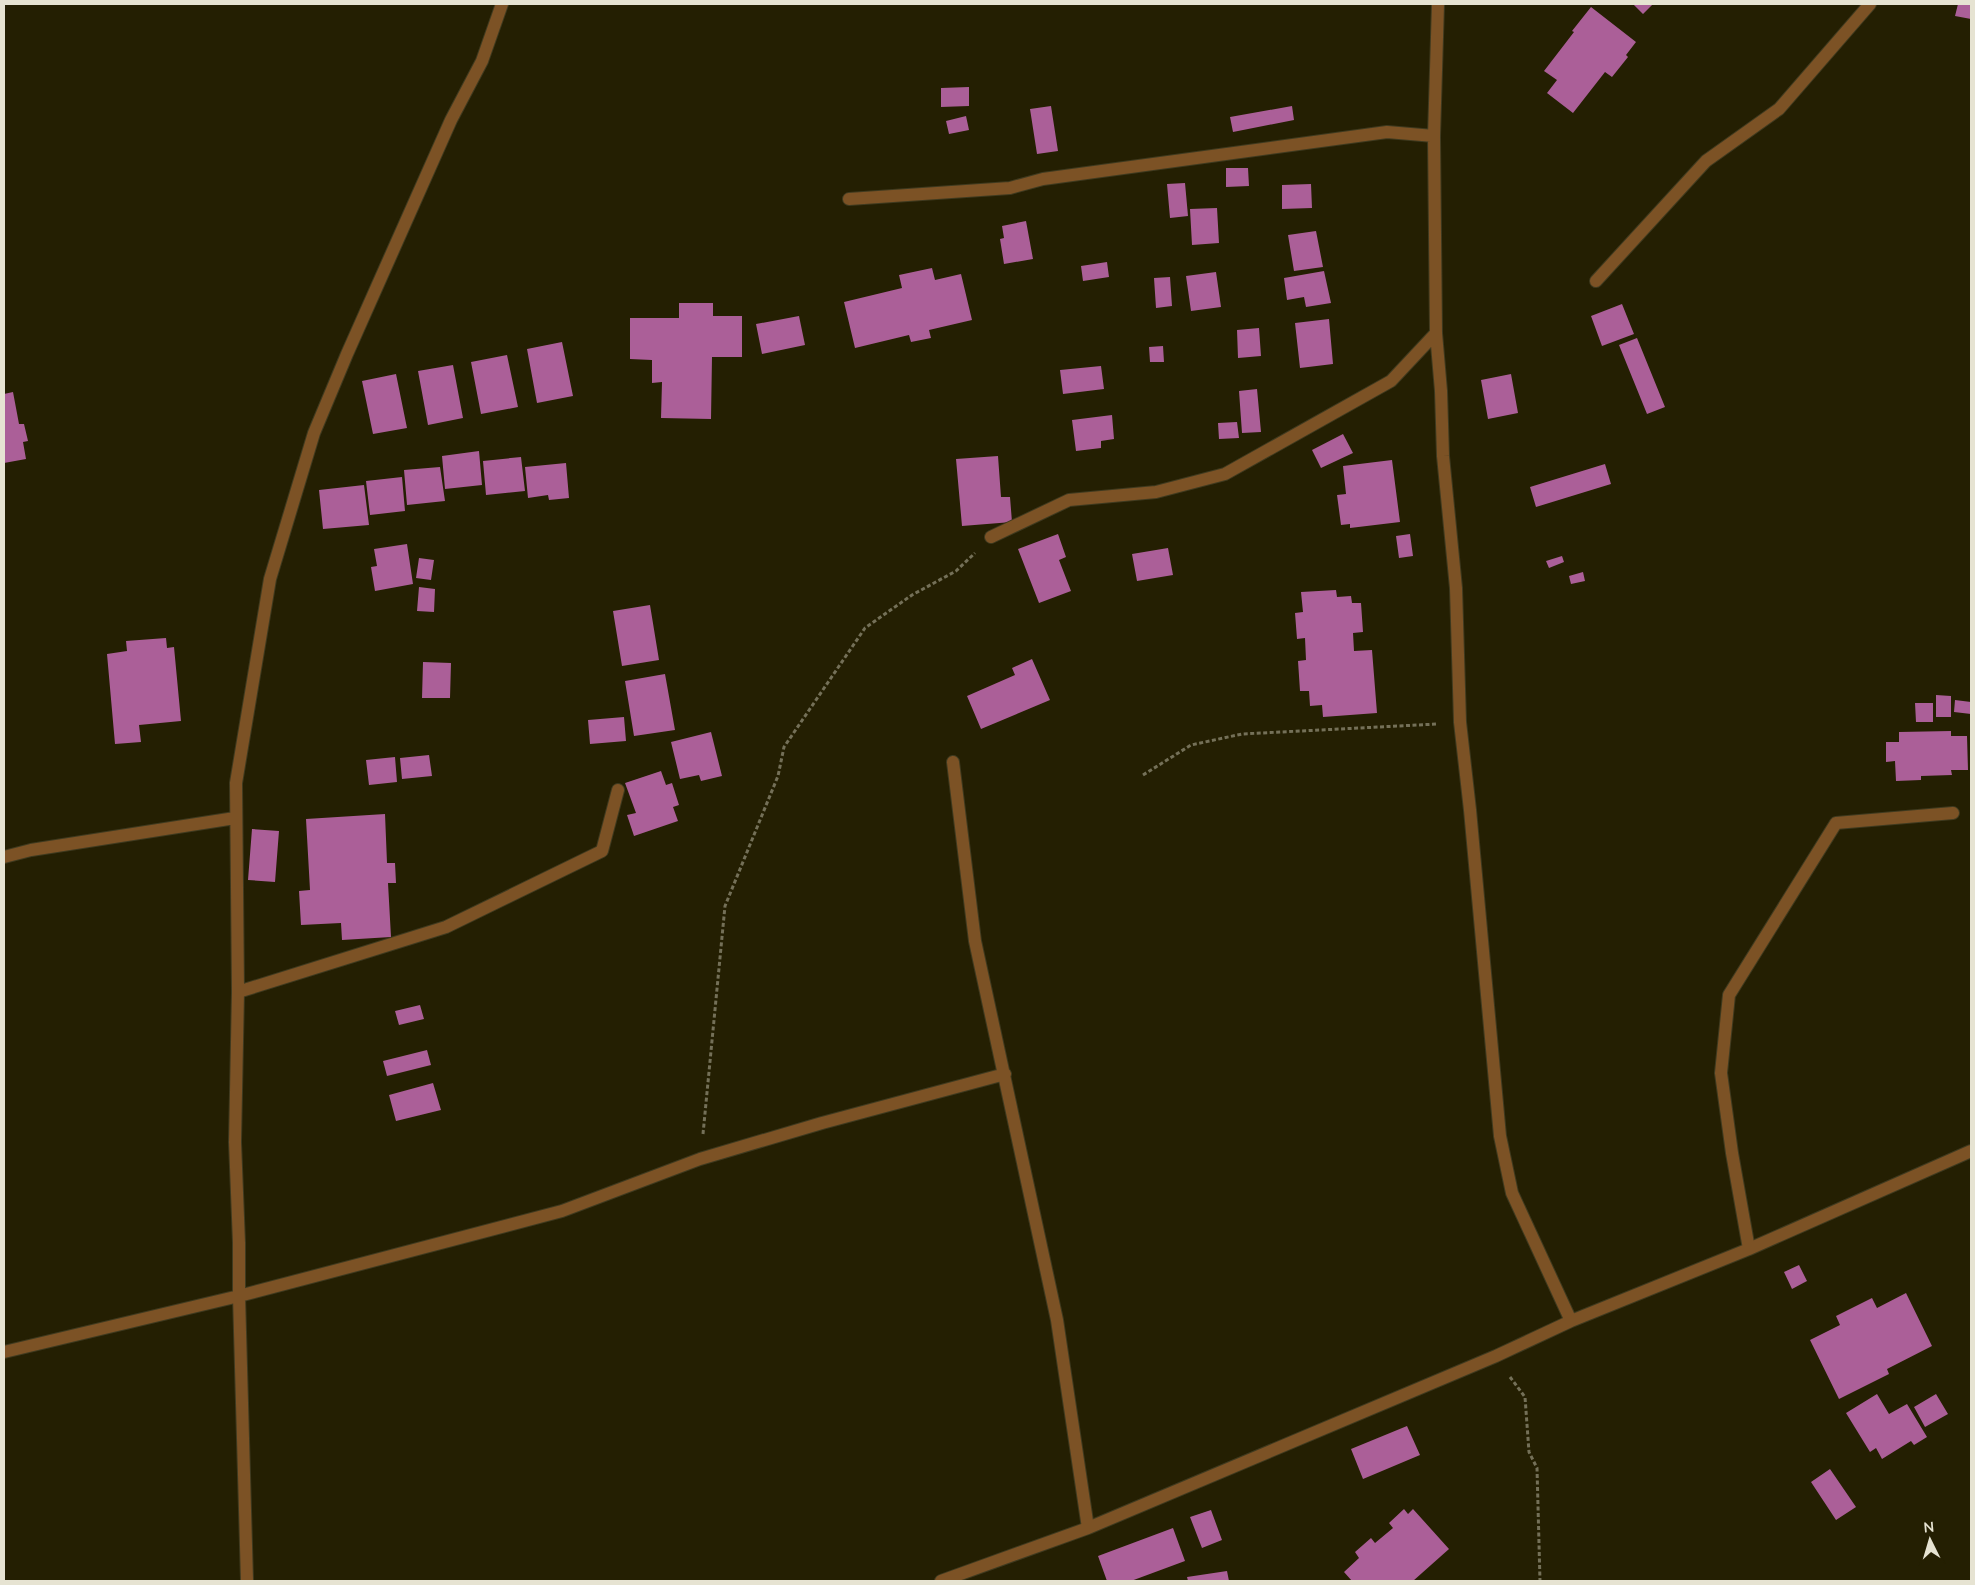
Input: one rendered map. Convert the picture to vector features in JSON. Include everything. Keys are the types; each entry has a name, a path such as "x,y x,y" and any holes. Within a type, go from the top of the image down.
{"street":[{"path":"247,1581 239,1296 240,1243 235,1142 238,992 236,783 270,579 314,433 451,120 482,61 502,4"},
{"path":"1438,4 1434,136 1436,332 1441,391 1443,456 1456,588 1460,722 1471,820 1500,1136 1512,1193 1571,1321"},
{"path":"1596,281 1706,161 1779,108 1870,4"},
{"path":"848,199 1010,188 1044,179 1387,132 1434,136"},
{"path":"991,537 1069,500 1156,492 1225,474 1391,381 1436,332"},
{"path":"953,762 975,940 1057,1320 1088,1528"},
{"path":"238,992 446,926 602,852 618,790"},
{"path":"1749,1249 1732,1153 1721,1073 1729,994 1836,823 1954,813"},
{"path":"4,857 31,850 235,818"},
{"path":"4,1352 239,1296 562,1211 700,1159 822,1123 1005,1074"},
{"path":"941,1581 1088,1528 1496,1356 1571,1321 1749,1249 1971,1150"}],"path":[{"path":"700,1159 726,906 778,776 784,747 865,628 912,595 956,571 991,537"},
{"path":"1143,775 1191,745 1242,734 1460,722"},
{"path":"1496,1356 1525,1397 1529,1452 1537,1468 1540,1581"}],"building":[{"path":"1633,4 1653,4 1643,14"},
{"path":"1958,4 1971,4 1971,19 1955,16"},
{"path":"1591,7 1636,42 1626,55 1628,57 1612,77 1605,72 1573,113 1547,93 1557,80 1544,71"},
{"path":"969,87 969,106 941,107 941,88"},
{"path":"1051,106 1058,151 1037,154 1030,109"},
{"path":"1292,106 1294,120 1233,132 1230,117"},
{"path":"966,116 969,130 949,134 946,121"},
{"path":"1226,168 1248,168 1249,186 1226,187"},
{"path":"1185,183 1188,216 1170,218 1167,184"},
{"path":"1311,184 1312,208 1282,209 1282,185"},
{"path":"1217,208 1219,243 1192,245 1190,209"},
{"path":"1026,221 1033,259 1004,264 1000,239 1004,238 1002,226"},
{"path":"1316,231 1323,267 1294,271 1288,235"},
{"path":"1107,262 1109,277 1083,281 1081,266"},
{"path":"932,268 935,280 961,274 972,320 929,330 931,338 911,342 909,335 855,348 844,302 902,288 899,275"},
{"path":"1324,271 1331,303 1306,307 1304,297 1287,300 1284,278"},
{"path":"1216,272 1221,307 1191,311 1186,276"},
{"path":"1170,277 1172,306 1156,308 1154,278"},
{"path":"679,303 713,303 713,316 742,316 742,357 712,357 711,419 661,418 662,382 652,383 652,360 630,359 630,318 679,318"},
{"path":"1622,304 1634,334 1602,346 1591,316"},
{"path":"799,316 805,345 762,354 756,324"},
{"path":"1329,319 1333,364 1300,368 1295,323"},
{"path":"1259,328 1261,356 1238,358 1237,330"},
{"path":"1637,338 1665,407 1647,414 1619,345"},
{"path":"562,342 573,396 537,403 527,349"},
{"path":"1163,346 1164,362 1150,362 1149,347"},
{"path":"507,355 518,407 481,414 471,362"},
{"path":"453,365 463,418 428,425 418,371"},
{"path":"1101,366 1104,389 1063,394 1060,370"},
{"path":"396,374 407,428 373,434 362,381"},
{"path":"1511,374 1518,413 1488,419 1481,380"},
{"path":"1257,389 1261,432 1242,433 1239,391"},
{"path":"13,392 19,424 24,424 28,441 23,442 26,459 4,463 4,394"},
{"path":"1112,415 1114,439 1101,441 1101,448 1076,451 1072,420"},
{"path":"1237,422 1239,438 1219,439 1218,423"},
{"path":"1343,434 1353,453 1321,468 1312,450"},
{"path":"479,451 482,485 445,489 442,456"},
{"path":"998,456 1001,497 1010,497 1012,522 962,526 956,459"},
{"path":"521,457 525,491 486,495 483,461"},
{"path":"1392,460 1400,522 1350,528 1350,524 1341,525 1337,495 1346,494 1343,466"},
{"path":"566,463 569,498 549,500 548,495 528,498 525,467"},
{"path":"1605,464 1611,484 1536,507 1530,487"},
{"path":"440,467 445,501 407,505 404,470"},
{"path":"402,477 405,511 370,515 366,481"},
{"path":"364,485 369,525 323,529 319,490"},
{"path":"1058,534 1066,557 1059,560 1071,591 1039,603 1018,549"},
{"path":"1410,534 1413,556 1399,558 1396,536"},
{"path":"407,544 413,584 375,591 371,567 377,566 374,549"},
{"path":"1168,548 1173,575 1137,581 1132,554"},
{"path":"1562,556 1564,562 1549,568 1546,561"},
{"path":"419,558 434,560 431,580 416,578"},
{"path":"1583,572 1585,581 1571,584 1569,576"},
{"path":"419,587 435,589 434,612 417,611"},
{"path":"1336,590 1337,597 1351,596 1352,603 1361,603 1363,632 1353,633 1354,651 1372,650 1377,713 1323,717 1322,705 1310,706 1309,691 1300,691 1298,661 1306,660 1305,638 1297,639 1295,613 1303,612 1301,592"},
{"path":"650,605 659,660 622,666 613,611"},
{"path":"166,638 167,648 174,647 181,721 139,725 141,742 115,744 107,654 127,651 126,641"},
{"path":"1032,659 1050,700 981,729 967,696 1015,675 1012,668"},
{"path":"423,662 451,663 450,698 422,698"},
{"path":"665,674 675,730 634,736 625,681"},
{"path":"1936,695 1951,696 1951,717 1936,717"},
{"path":"1955,700 1971,702 1971,714 1954,712"},
{"path":"1915,703 1933,703 1933,722 1916,722"},
{"path":"624,717 626,741 590,744 588,720"},
{"path":"1951,731 1951,736 1967,736 1968,770 1951,770 1952,775 1921,776 1921,780 1896,781 1895,761 1886,762 1886,742 1899,742 1899,732"},
{"path":"711,732 722,776 701,781 699,775 680,779 671,742"},
{"path":"429,755 432,776 402,779 400,758"},
{"path":"395,757 397,782 369,785 366,760"},
{"path":"661,771 666,785 672,783 679,805 673,807 678,821 634,836 627,815 636,813 625,783"},
{"path":"385,814 387,863 395,863 396,883 388,883 391,937 342,940 341,923 301,925 299,891 310,890 306,819"},
{"path":"252,829 279,831 275,882 248,880"},
{"path":"420,1005 424,1019 399,1025 395,1011"},
{"path":"427,1050 431,1065 387,1076 383,1061"},
{"path":"433,1083 441,1110 396,1121 389,1095"},
{"path":"1799,1265 1807,1281 1792,1289 1784,1272"},
{"path":"1906,1293 1932,1346 1887,1369 1889,1374 1839,1399 1810,1340 1840,1325 1836,1316 1872,1298 1877,1308"},
{"path":"1877,1394 1889,1414 1907,1404 1927,1437 1914,1445 1911,1441 1882,1459 1876,1448 1870,1452 1846,1413"},
{"path":"1936,1394 1948,1414 1925,1427 1914,1407"},
{"path":"1407,1426 1420,1455 1363,1479 1351,1449"},
{"path":"1830,1469 1856,1507 1836,1520 1811,1482"},
{"path":"1404,1509 1408,1514 1413,1509 1449,1549 1413,1581 1352,1581 1344,1572 1359,1558 1355,1552 1371,1538 1375,1543 1393,1528 1389,1523"},
{"path":"1211,1510 1222,1540 1202,1548 1190,1517"},
{"path":"1173,1528 1185,1561 1131,1581 1107,1581 1098,1556"},
{"path":"1227,1571 1229,1581 1188,1581 1187,1577"}]}
